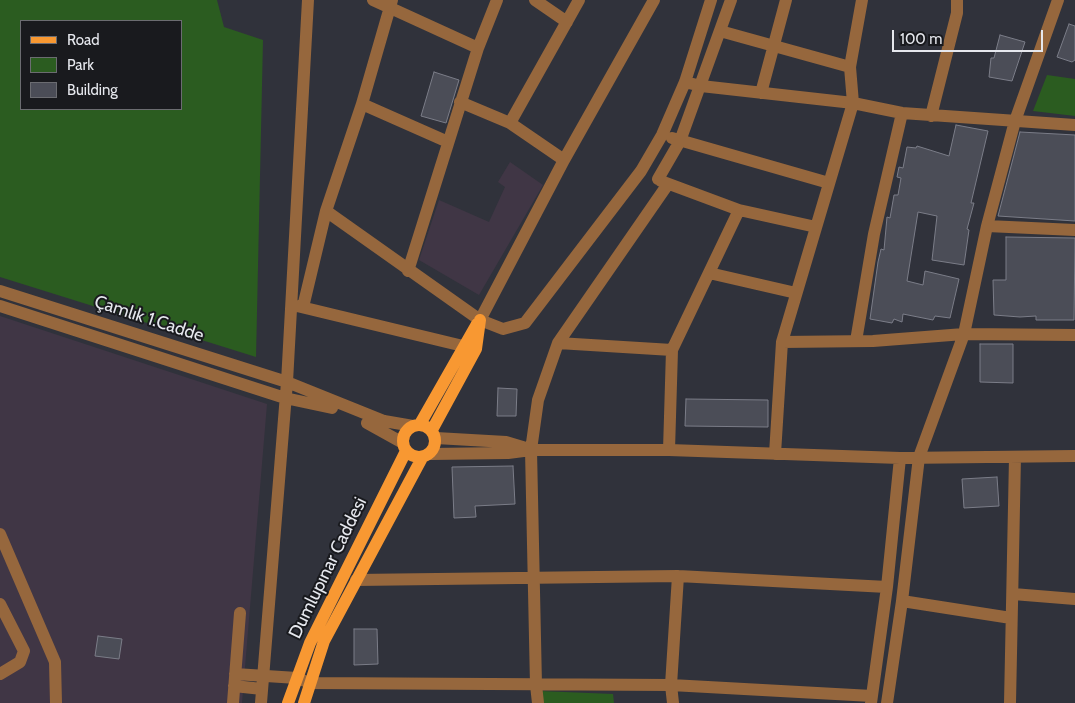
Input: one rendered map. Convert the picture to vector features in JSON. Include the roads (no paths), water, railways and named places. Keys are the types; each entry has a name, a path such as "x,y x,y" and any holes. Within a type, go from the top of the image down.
{"main road":[{"path":"480,320 476,349 434,434 435,447 426,456 413,457 404,447 407,430 416,425 480,320"},
{"path":"416,425 434,434"},
{"name":"Dumlupınar Caddesi","path":"288,703 310,643 404,447"},
{"name":"Dumlupınar Caddesi","path":"304,703 324,641 426,456"}],"street":[{"path":"260,703 287,382 289,305 308,0"},
{"path":"373,0 389,3 478,48"},
{"path":"408,271 460,102 497,0"},
{"path":"535,0 567,22"},
{"path":"510,123 579,0"},
{"path":"480,320 564,160 654,0"},
{"path":"326,211 408,271 480,320 503,329 525,323 641,171 662,135 684,82 712,0"},
{"path":"538,703 533,578 531,450 538,400 558,343 663,181 701,86 731,0"},
{"path":"760,93 786,0"},
{"path":"774,454 782,342 853,103 850,67 862,0"},
{"path":"931,116 956,13 957,0"},
{"path":"887,703 902,601 919,457 964,334 987,226 1015,121 1058,0"},
{"path":"303,307 326,211 362,104 389,3"},
{"path":"720,31 850,67"},
{"path":"684,82 701,86 853,103 902,113 1075,125"},
{"path":"460,102 510,123 564,160"},
{"path":"362,104 448,142"},
{"path":"856,341 874,234 902,113"},
{"path":"662,135 830,183"},
{"path":"641,171 739,210 816,227"},
{"path":"669,450 672,350 739,210"},
{"path":"987,226 1075,230"},
{"path":"709,273 796,293"},
{"name":"Çamlık 1.Cadde","path":"0,291 287,382 384,421 416,425"},
{"path":"289,305 464,346"},
{"path":"0,306 285,398 334,409 378,427 404,447"},
{"path":"782,342 856,341 964,334 1075,335"},
{"path":"558,343 672,350"},
{"path":"434,434 506,442 531,450"},
{"path":"426,456 508,453 531,450 669,450 900,458 1075,456"},
{"path":"1010,703 1015,457"},
{"path":"235,680 263,683 297,678 310,682 671,685 871,700 887,587 900,458"},
{"path":"0,534 55,662 56,703"},
{"path":"672,703 671,685 678,576"},
{"path":"356,580 678,576 887,587"},
{"path":"1013,594 1075,599"},
{"path":"902,601 1011,618"},
{"path":"0,604 24,651 20,662 0,674"},
{"path":"233,703 240,613"}]}
